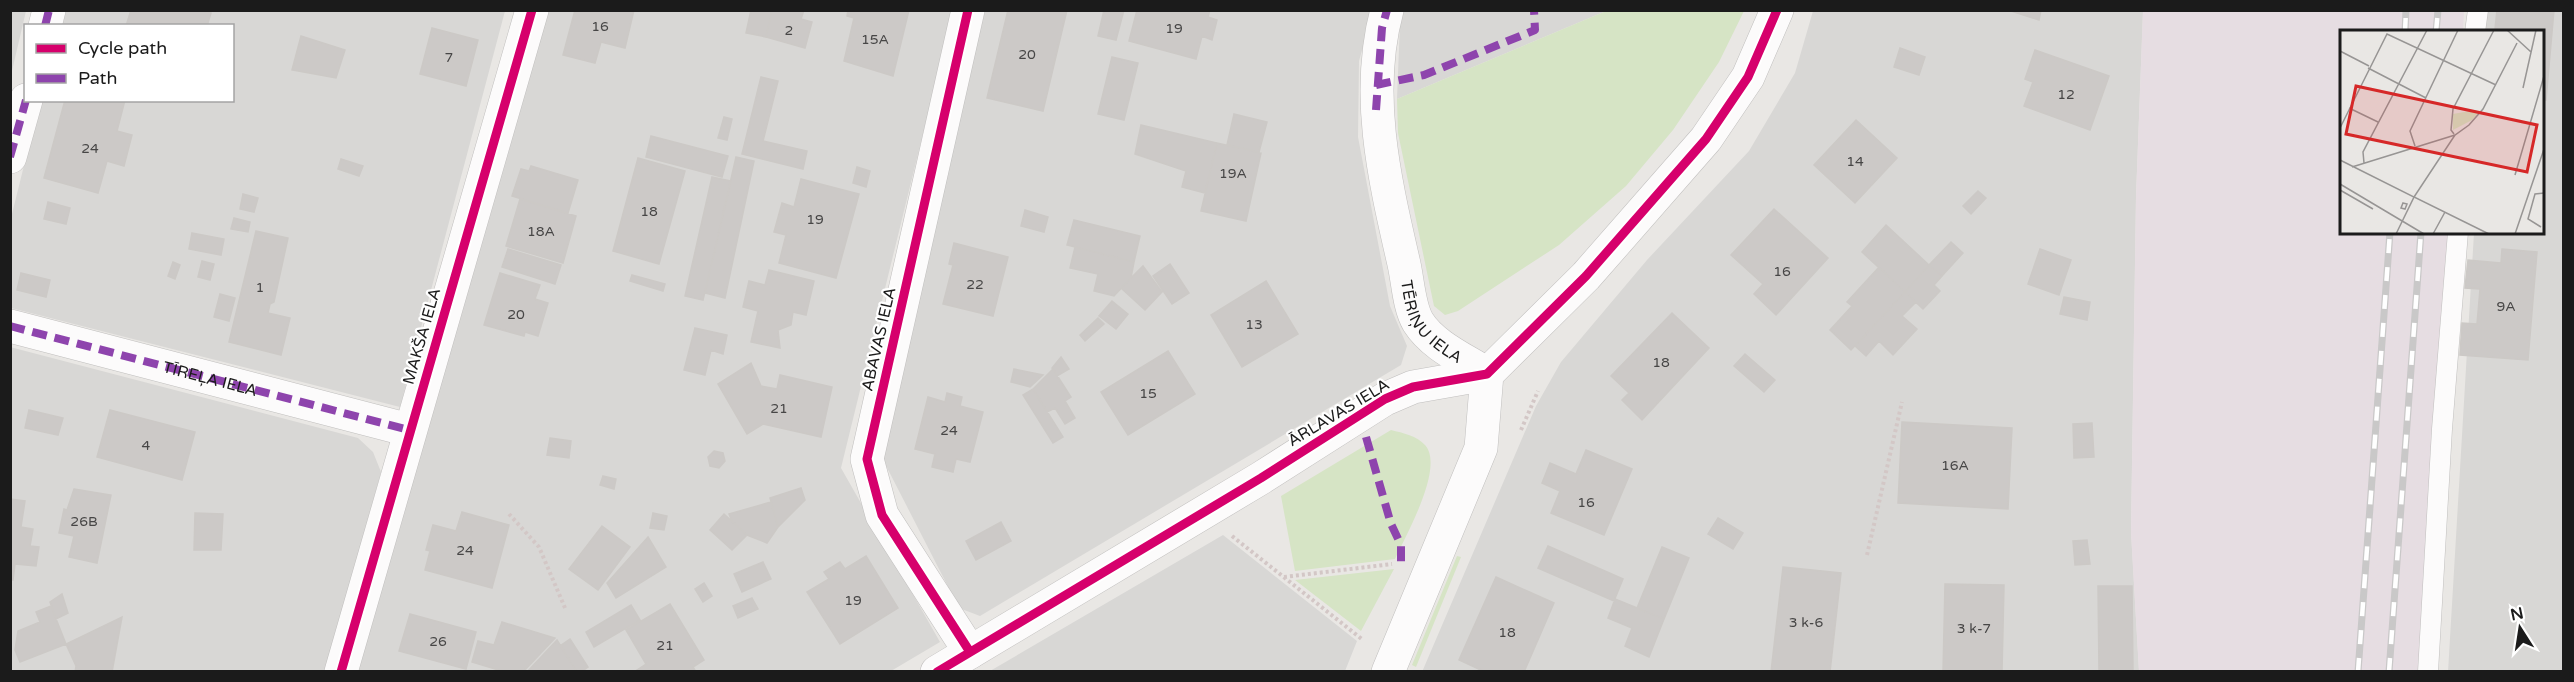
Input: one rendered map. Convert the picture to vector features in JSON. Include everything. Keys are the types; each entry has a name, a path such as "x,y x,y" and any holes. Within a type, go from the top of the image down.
{"street":[{"name":"MAKŠA IELA","path":"341,672 532,10"},
{"name":"ABAVAS IELA","path":"968,10 867,459 882,515 970,652"},
{"name":"TĒRIŅU IELA","path":"1387,10 1382,28 1376,110 1390,200 1417,320 1429,337 1487,374"},
{"path":"1388,672 1481,448 1487,374 1586,276 1706,139 1748,77 1777,10"},
{"path":"11,155 25,102"},
{"name":"TĪREĻA IELA","path":"10,326 409,430"},
{"name":"ĀRLAVAS IELA","path":"937,672 1261,478 1385,399 1413,387 1487,374"}],"lane":[{"path":"2475,30 2478,10"},
{"path":"2428,672 2442,429 2458,234"}],"path":[{"path":"1867,555 1902,402"},
{"path":"509,514 539,547 565,608"},
{"path":"1229,534 1363,640"},
{"path":"1283,577 1401,563"}],"shaded area":[{"path":"10,11 26,11 11,75"},
{"path":"63,11 505,11 400,407 11,308 11,218 40,102 234,102 234,24 59,24"},
{"path":"541,11 953,11 841,468 940,642 891,671 355,672"},
{"path":"985,11 1373,11 1359,61 1358,137 1390,306 1407,346 1401,365 980,616 959,608 879,452"},
{"path":"1404,11 1606,11 1397,99 1400,23"},
{"path":"1813,11 2143,11 2136,197 2131,532 2139,671 1422,672 1536,406 1561,362 1647,260 1749,151 1795,73"},
{"path":"2143,11 2464,11 2463,30 2340,30 2340,234 2449,234 2419,671 2139,672 2131,532 2136,197"},
{"path":"2487,11 2563,11 2563,671 2448,672 2474,234 2544,234 2544,30 2485,30"},
{"path":"10,347 358,438 373,452 381,472 326,671 11,671"},
{"path":"1223,535 1357,641 1345,671 990,671"}],"green space":[{"path":"1606,11 1744,11 1719,62 1673,130 1626,186 1559,245 1458,311 1445,315 1434,306 1398,133 1397,99"},
{"path":"1391,430 1418,439 1425,445 1430,455 1430,469 1422,501 1395,559 1295,571 1281,496"},
{"path":"1457,556 1461,557 1416,667 1412,665"},
{"path":"1394,569 1361,631 1295,580"}],"building":[{"path":"131,10 199,10 211,13 208,24 127,24"},
{"path":"575,10 634,10 625,48 601,42 595,63 563,55"},
{"path":"751,10 772,10 766,37 746,33"},
{"path":"772,10 804,10 801,19 812,22 805,48 766,37"},
{"path":"848,10 909,10 893,76 844,61 854,18 847,16"},
{"path":"1008,10 1067,10 1043,111 987,98"},
{"path":"1104,10 1124,10 1116,40 1098,36"},
{"path":"1137,10 1210,10 1208,17 1217,20 1212,40 1202,36 1196,59 1129,41"},
{"path":"2008,10 2041,10 2039,20"},
{"path":"2497,10 2554,10 2546,100 2544,100 2544,30 2495,29"},
{"path":"432,28 478,40 466,86 420,74"},
{"path":"301,36 345,50 336,78 292,70"},
{"path":"1900,48 1925,57 1919,75 1894,67"},
{"path":"2035,50 2109,76 2090,130 2024,106 2033,82 2025,79"},
{"path":"1112,57 1138,63 1124,120 1098,114"},
{"path":"761,77 778,81 763,141 807,151 803,169 742,154"},
{"path":"64,102 124,102 117,131 132,135 124,166 107,161 98,193 44,178"},
{"path":"1234,114 1267,122 1259,152 1227,145"},
{"path":"724,117 732,119 727,140 718,138"},
{"path":"1856,120 1897,158 1855,203 1814,165"},
{"path":"1141,125 1217,143 1205,193 1182,187 1186,171 1135,154"},
{"path":"651,136 728,156 722,177 646,157"},
{"path":"1217,143 1261,153 1246,221 1201,211"},
{"path":"736,157 754,161 725,298 705,293"},
{"path":"638,158 685,171 659,264 613,251"},
{"path":"341,159 363,166 359,176 338,169"},
{"path":"531,166 578,180 568,213 512,196 521,169 529,171"},
{"path":"857,167 870,171 866,187 853,183"},
{"path":"712,177 731,181 703,300 685,296"},
{"path":"801,179 859,194 836,278 779,263 786,235 774,232 782,203 794,207"},
{"path":"1978,191 1986,198 1971,214 1963,206"},
{"path":"243,194 258,198 254,212 240,209"},
{"path":"520,199 576,216 563,263 506,246"},
{"path":"48,202 70,208 66,224 44,219"},
{"path":"1774,209 1828,258 1776,315 1754,294 1763,284 1731,255"},
{"path":"1025,210 1048,217 1044,232 1021,226"},
{"path":"234,218 250,222 248,232 231,229"},
{"path":"1074,220 1140,236 1134,262 1067,245"},
{"path":"1886,225 1929,265 1905,292 1862,252"},
{"path":"256,231 288,238 274,302 270,304 268,313 290,318 281,355 229,342"},
{"path":"192,233 224,239 221,255 189,249"},
{"path":"1951,242 1963,253 1942,276 1929,265"},
{"path":"954,243 1008,257 993,316 943,304 953,265 949,264"},
{"path":"1075,247 1134,262 1131,278 1114,296 1094,291 1098,274 1070,268"},
{"path":"508,249 561,265 555,284 502,267"},
{"path":"2040,249 2071,260 2059,295 2028,284"},
{"path":"2502,249 2537,252 2528,360 2460,355 2462,323 2477,324 2480,289 2465,288 2468,260 2501,263"},
{"path":"202,261 214,264 210,280 198,277"},
{"path":"173,262 180,265 175,279 168,276"},
{"path":"1170,264 1189,293 1172,304 1153,276"},
{"path":"1929,265 1942,276 1934,285 1940,291 1923,309 1905,292"},
{"path":"1143,266 1162,292 1145,310 1121,288"},
{"path":"1879,267 1905,292 1851,350 1830,330 1852,306 1847,302"},
{"path":"769,270 814,281 806,315 793,312 791,325 778,330 780,348 751,342 758,311 743,307 749,281 765,285"},
{"path":"21,273 50,280 46,297 17,290"},
{"path":"500,273 540,285 535,299 548,303 538,336 525,332 524,336 484,325"},
{"path":"632,275 665,284 663,291 630,281"},
{"path":"1266,281 1298,334 1242,367 1211,315"},
{"path":"1905,292 1916,302 1902,316 1917,329 1893,355 1879,341 1866,356 1855,346"},
{"path":"220,294 235,298 229,321 214,317"},
{"path":"2064,297 2090,302 2087,320 2060,314"},
{"path":"1112,301 1128,314 1116,329 1099,316"},
{"path":"1672,313 1709,348 1642,420 1622,400 1629,393 1611,376"},
{"path":"1098,318 1104,324 1085,341 1080,335"},
{"path":"695,328 727,335 723,354 711,350 705,375 684,370"},
{"path":"1168,351 1195,394 1128,435 1101,392"},
{"path":"1745,354 1775,380 1764,392 1734,366"},
{"path":"1061,357 1069,369 1057,376 1052,368"},
{"path":"751,363 761,386 777,389 780,375 832,387 821,437 763,424 747,434 718,384"},
{"path":"1014,369 1043,375 1030,387 1011,382"},
{"path":"1053,369 1071,397 1065,401 1075,418 1065,424 1055,408 1047,412 1033,389"},
{"path":"1033,389 1063,437 1053,443 1023,395"},
{"path":"947,393 962,397 960,406 983,412 970,462 956,459 953,472 932,467 935,454 915,449 928,397 945,402"},
{"path":"29,410 63,418 58,435 25,428"},
{"path":"110,410 195,432 182,480 97,457"},
{"path":"1902,422 2012,428 2008,509 1898,503"},
{"path":"2092,423 2094,457 2074,458 2073,424"},
{"path":"550,438 571,441 569,458 547,455"},
{"path":"1586,450 1632,469 1604,535 1551,513 1560,491 1542,483 1550,463 1576,474"},
{"path":"714,451 723,453 725,461 719,468 710,466 708,457"},
{"path":"603,476 616,479 614,489 600,485"},
{"path":"801,488 805,500 778,527 770,498"},
{"path":"74,489 111,495 97,563 69,557 74,536 59,533 64,509 67,510"},
{"path":"10,499 25,501 21,527 33,529 30,546 39,547 36,566 15,564 13,580 10,580"},
{"path":"771,502 778,527 767,543 747,535 732,521 729,514"},
{"path":"462,512 509,525 492,588 425,570 430,551 426,550 433,525 456,531"},
{"path":"195,513 223,514 221,550 194,550"},
{"path":"653,513 667,516 664,530 650,528"},
{"path":"724,514 747,535 732,550 710,530"},
{"path":"1718,518 1743,533 1733,549 1708,534"},
{"path":"1001,522 1011,541 976,560 966,541"},
{"path":"602,526 630,547 598,590 569,569"},
{"path":"648,537 666,567 616,598 607,583"},
{"path":"2087,540 2090,564 2075,565 2073,541"},
{"path":"1548,546 1623,579 1614,601 1538,568"},
{"path":"1662,547 1689,558 1664,619 1637,608"},
{"path":"866,556 898,608 840,644 807,592 829,579 824,572 840,562 845,569"},
{"path":"763,562 771,579 742,592 734,574"},
{"path":"1783,567 1841,573 1830,672 1771,672"},
{"path":"1496,577 1554,603 1524,672 1485,672 1459,660"},
{"path":"704,583 712,596 703,602 695,589"},
{"path":"1945,584 2004,585 2002,672 1943,672"},
{"path":"2098,586 2132,586 2133,672 2099,672"},
{"path":"62,594 68,613 56,619 50,602"},
{"path":"752,598 758,609 738,618 733,606"},
{"path":"1615,599 1664,619 1649,657 1625,646 1632,628 1608,618"},
{"path":"670,604 704,660 693,667 696,672 634,672 646,664 626,630"},
{"path":"631,605 640,620 594,647 586,632"},
{"path":"51,606 66,644 20,662 15,650 18,631 40,622 36,612"},
{"path":"410,614 476,632 466,669 399,651"},
{"path":"122,617 112,672 75,672 76,666 66,644"},
{"path":"502,622 555,638 523,672 505,672 472,662 478,641 494,645"},
{"path":"570,639 588,667 581,672 577,672 560,646"},
{"path":"557,640 577,672 527,672"}],"railway":[{"path":"2405,30 2406,10"},
{"path":"2436,30 2438,10"},
{"path":"2358,672 2390,234"},
{"path":"2389,672 2421,234"}],"marked path":[{"path":"46,24 49,10"},
{"path":"1376,110 1382,28 1387,10"},
{"path":"1376,85 1424,75 1535,30 1534,10"},
{"path":"10,157 25,102"},
{"path":"10,326 409,430"},
{"path":"1366,437 1391,524 1401,545 1401,563"}],"cycle path":[{"path":"341,672 532,10"},
{"path":"968,10 867,459 882,515 970,652"},
{"path":"937,672 1261,478 1385,399 1413,387 1487,374 1586,276 1706,139 1748,77 1777,10"}]}
